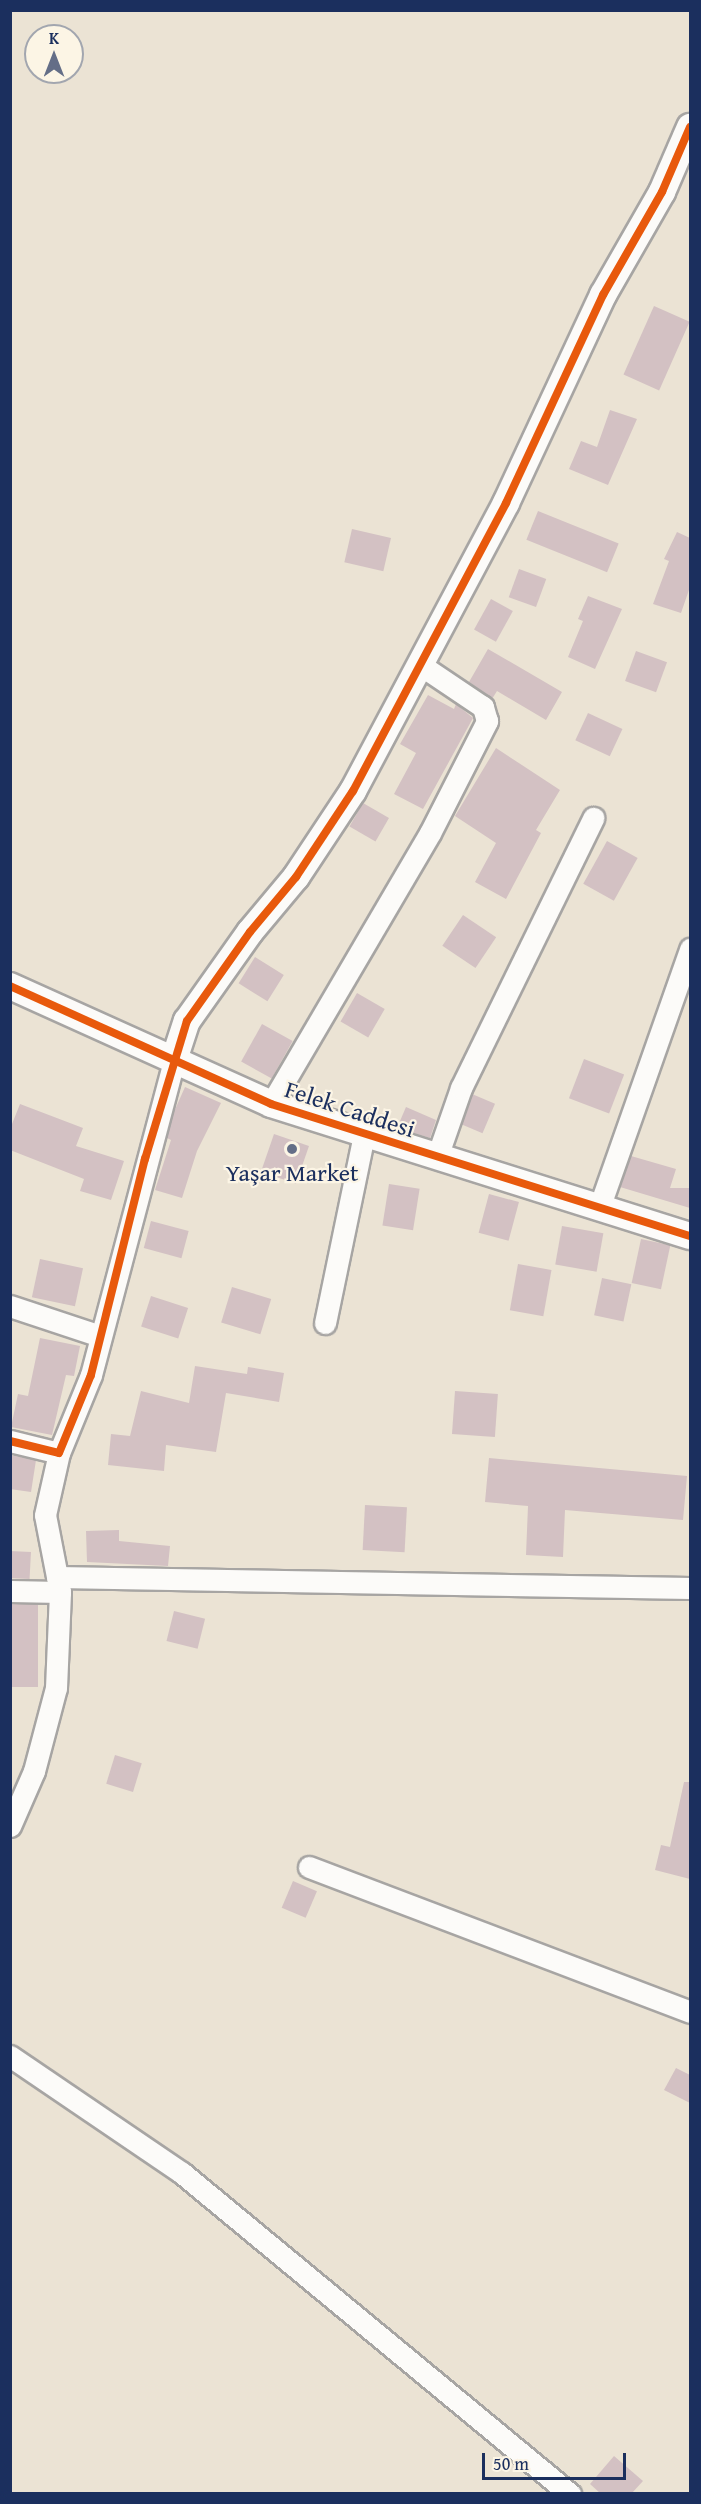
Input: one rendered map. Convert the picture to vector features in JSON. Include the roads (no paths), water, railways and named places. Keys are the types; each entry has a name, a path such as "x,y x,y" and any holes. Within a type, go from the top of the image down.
{"street":[{"path":"10,1826 34,1771 56,1688 58,1584 45,1515 59,1453 91,1375 174,1057 187,1022 250,932 296,877 353,791 422,666 506,503 603,295 662,192 690,127"},
{"path":"271,1104 430,833 487,722 483,707 422,666"},
{"path":"436,1157 461,1088 593,818"},
{"path":"599,1208 690,950"},
{"name":"Felek Caddesi","path":"10,986 174,1057 271,1104 690,1236"},
{"path":"325,1323 364,1134"},
{"path":"10,1306 100,1336"},
{"path":"10,1441 59,1453"},
{"path":"10,1591 58,1584 690,1588"},
{"path":"309,1867 690,2012"},
{"path":"10,2056 182,2173 570,2493"}],"place":[{"name":"Yaşar Market","path":"292,1149"}]}
